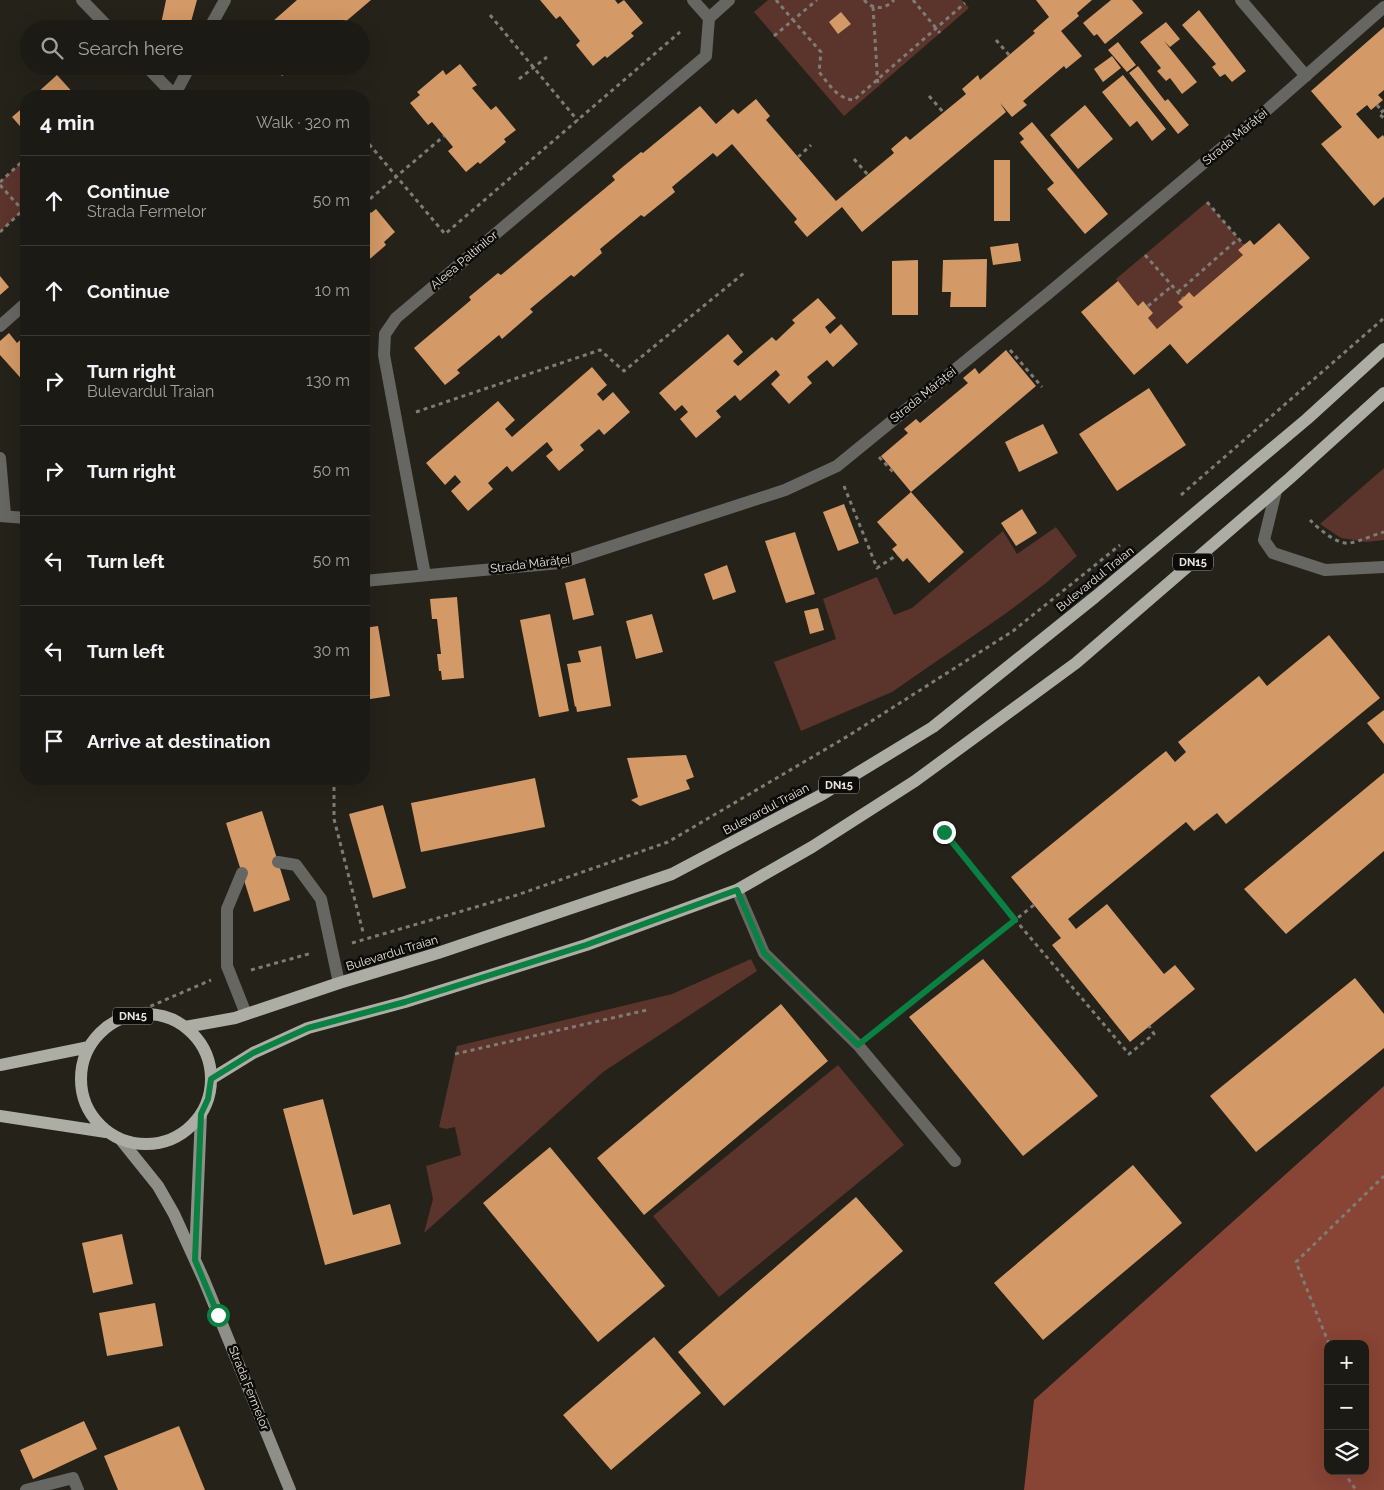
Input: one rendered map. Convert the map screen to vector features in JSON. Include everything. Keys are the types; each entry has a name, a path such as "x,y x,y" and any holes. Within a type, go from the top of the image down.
{"main road":[{"name":"Bulevardul Traian","path":"185,1027 246,1014 438,953 672,874 823,794 940,721 1095,597 1292,432 1384,348"},
{"name":"DN15","path":"211,1079 253,1053 308,1028 405,1002 586,945 737,890 836,832 914,781 1076,663 1276,491 1384,393"},
{"name":"DN15","path":"143,1014 165,1017 185,1027 199,1041 208,1059 211,1079 208,1099 201,1114 189,1128 174,1138 157,1144 138,1144 120,1140 106,1132 93,1118 84,1102 80,1083 82,1064 89,1047 102,1030 121,1019 143,1014"},
{"path":"0,1065 89,1047"},
{"name":"DN15","path":"0,1116 106,1132"}],"street":[{"path":"82,0 101,20"},
{"path":"214,20 224,0"},
{"path":"694,0 709,18 729,0"},
{"path":"1241,0 1306,76"},
{"name":"Strada Mărăței","path":"370,580 560,563 784,490 837,466 1050,292 1306,76 1384,7"},
{"name":"Aleea Paltinilor","path":"425,575 388,382 384,355 385,334 396,318 706,56 709,18"},
{"path":"154,75 168,90"},
{"path":"177,90 185,75"},
{"path":"0,326 20,308"},
{"path":"0,458 2,516 20,518"},
{"path":"1276,491 1264,540 1273,552 1325,570 1384,567"},
{"path":"278,862 296,865 321,899 339,983"},
{"path":"242,873 227,909 227,966 246,1014"},
{"path":"737,890 764,953 858,1045 955,1161"},
{"name":"Strada Fermelor","path":"195,1260 201,1114"},
{"name":"Strada Fermelor","path":"120,1140 158,1186 174,1214 195,1260 290,1490"},
{"path":"26,1490 73,1478 78,1490"}],"path":[{"path":"776,0 820,52 819,72 837,94 845,99 854,100 965,3"},
{"path":"774,36 817,0"},
{"path":"864,0 873,7 885,7 894,0"},
{"path":"913,0 940,33"},
{"path":"873,7 878,87"},
{"path":"490,14 578,121"},
{"path":"370,145 445,234 680,32"},
{"path":"996,40 1009,55"},
{"path":"519,78 546,57"},
{"path":"929,96 944,113"},
{"path":"1377,105 1383,111 1380,114 1384,118"},
{"path":"370,199 444,136"},
{"path":"798,157 811,146"},
{"path":"854,159 868,175"},
{"path":"20,164 0,184 20,207"},
{"path":"1207,202 1244,245"},
{"path":"0,232 20,213"},
{"path":"1178,292 1238,239"},
{"path":"1145,255 1183,298"},
{"path":"396,418 600,350 624,371 744,273"},
{"path":"1148,306 1172,286"},
{"path":"1177,498 1384,318"},
{"path":"1005,344 1042,387"},
{"path":"878,455 894,473"},
{"path":"842,480 877,568 897,555"},
{"path":"1310,520 1319,529 1340,541 1349,543 1384,532"},
{"path":"121,1019 205,982 333,948 517,895 668,842 848,736 1014,631 1125,542"},
{"path":"334,785 334,819 363,932"},
{"path":"944,832 1015,920 1129,1054 1154,1034 1149,1026"},
{"path":"858,1045 1034,905"},
{"path":"455,1054 647,1010"},
{"path":"1327,1340 1296,1262 1384,1176"},
{"path":"1347,1475 1356,1490"}],"shaded area":[{"path":"768,0 962,0 969,8 844,116 754,12"},
{"path":"20,164 20,213 0,232 0,182"},
{"path":"1207,202 1244,245 1238,250 1243,255 1194,297 1189,293 1179,302 1183,307 1157,329 1148,318 1153,313 1143,301 1138,306 1116,279"},
{"path":"1384,468 1384,540 1366,542 1341,538 1320,524"},
{"path":"1056,527 1077,556 1046,583 1005,614 892,692 801,731 774,662 836,639 823,599 877,577 894,615 912,608 1003,531 1017,554"},
{"path":"751,959 757,971 603,1072 424,1233 433,1199 426,1166 461,1155 455,1127 446,1129 439,1127 457,1046 672,994"},
{"path":"838,1065 904,1145 719,1297 653,1216"},
{"path":"1384,1086 1384,1490 1024,1490 1034,1400"}],"building":[{"path":"166,0 197,0 191,20 162,20"},
{"path":"297,0 371,0 348,20 274,20"},
{"path":"540,0 615,0 618,4 624,0 643,23 631,33 634,36 607,58 605,56 593,66 576,45 580,41 560,16 556,19"},
{"path":"1036,0 1092,0 1077,13 1079,16 1061,31 1082,56 1066,69 1064,66 1023,101 1027,105 1012,117 1000,103 1006,112 862,232 842,207 807,237 794,222 797,219 732,144 717,157 713,153 672,187 675,192 644,217 641,215 600,249 602,253 574,277 571,275 530,309 533,312 502,339 499,335 457,370 460,373 445,385 414,348 471,300 469,297 498,273 501,275 615,180 612,176 625,165 641,152 643,153 700,106 716,124 733,109 738,114 756,99 770,116 766,120 836,201 894,153 891,149 906,136 910,140 966,94 962,89 978,75 980,80 1035,33 1033,31 1049,17"},
{"path":"1111,0 1132,0 1143,13 1105,44 1097,34 1094,36 1083,23"},
{"path":"1199,10 1246,71 1232,82 1225,74 1220,77 1212,67 1216,64 1182,25"},
{"path":"841,12 851,24 838,34 829,22"},
{"path":"1166,22 1180,39 1170,47 1164,41 1197,82 1182,94 1170,78 1166,81 1157,71 1161,68 1140,42"},
{"path":"1384,27 1384,90 1378,95 1383,100 1371,110 1367,105 1356,114 1378,139 1383,135 1384,137 1384,197 1374,206 1321,144 1342,127 1311,91"},
{"path":"1118,42 1136,65 1127,72 1108,50"},
{"path":"1112,56 1121,68 1103,82 1094,69"},
{"path":"460,64 477,85 472,88 491,110 496,106 516,130 504,139 506,142 480,164 478,162 466,172 448,151 453,147 432,122 428,125 410,103 420,95 417,92 443,70 446,75"},
{"path":"1138,66 1165,101 1168,99 1189,125 1178,134 1129,73"},
{"path":"57,75 71,90 40,90"},
{"path":"1123,75 1166,129 1152,141 1137,121 1130,127 1102,92"},
{"path":"1085,105 1113,139 1078,169 1050,135"},
{"path":"20,110 20,126 12,117"},
{"path":"1032,122 1108,214 1085,234 1047,189 1054,183 1020,142 1024,139 1019,133"},
{"path":"994,160 1010,160 1010,221 994,221"},
{"path":"376,209 395,232 384,242 386,245 370,259 370,212 371,213"},
{"path":"1279,223 1310,258 1187,364 1170,344 1134,375 1081,312 1118,281 1138,306 1143,301 1153,313 1148,318 1157,329 1183,307 1178,302 1189,292 1194,297 1243,255 1238,250 1250,240 1254,245"},
{"path":"1018,243 1021,261 993,265 990,247"},
{"path":"987,259 986,307 950,307 951,292 942,292 943,260"},
{"path":"918,260 918,315 892,315 892,261"},
{"path":"0,276 9,287 0,295"},
{"path":"818,298 836,318 825,327 830,334 841,324 858,344 833,367 827,360 807,377 812,383 789,404 771,384 780,375 776,370 740,401 735,395 716,411 721,417 696,438 680,419 688,412 682,405 675,411 659,393 728,334 743,352 733,361 738,366 772,337 776,341 795,323 792,320"},
{"path":"9,333 17,343 20,340 20,377 0,355 0,341"},
{"path":"1006,350 1036,386 911,492 881,456 908,433 904,429 916,419 920,423 968,383 963,378 975,368 979,374"},
{"path":"592,367 607,385 597,394 603,401 613,392 630,412 604,435 599,429 580,445 584,450 559,471 546,456 553,450 547,442 512,472 507,466 488,483 493,489 468,511 451,491 461,482 455,475 445,485 426,463 498,401 515,420 505,429 512,437"},
{"path":"1149,388 1186,445 1117,491 1079,434"},
{"path":"1043,424 1058,453 1019,472 1005,442"},
{"path":"911,492 964,552 929,583 907,558 903,562 892,549 897,545 877,522"},
{"path":"844,504 859,543 838,551 823,512"},
{"path":"1022,509 1037,533 1016,546 1001,523"},
{"path":"795,532 815,594 786,603 765,541"},
{"path":"727,565 736,592 713,600 704,574"},
{"path":"585,578 594,615 573,620 565,583"},
{"path":"457,597 464,678 442,680 437,654 441,654 437,619 432,619 430,599"},
{"path":"818,608 824,630 810,634 804,611"},
{"path":"550,614 569,711 539,717 520,620"},
{"path":"652,614 663,652 636,659 626,621"},
{"path":"378,626 390,696 370,699 370,627"},
{"path":"1329,635 1380,698 1226,824 1217,813 1194,831 1186,822 1068,919 1076,929 1107,904 1164,974 1175,965 1195,989 1130,1042 1052,945 1061,938 1011,877 1166,751 1175,762 1186,752 1178,742 1259,676 1267,686"},
{"path":"601,646 611,706 577,712 567,664 581,662 578,651"},
{"path":"1384,710 1384,744 1367,723"},
{"path":"686,755 694,777 686,780 690,789 640,806 631,800 638,797 627,758"},
{"path":"1384,773 1384,851 1286,934 1244,889"},
{"path":"535,778 545,827 421,852 411,803"},
{"path":"383,805 406,888 373,898 349,814"},
{"path":"262,811 290,900 254,912 226,823"},
{"path":"983,959 1098,1096 1023,1156 909,1017"},
{"path":"1355,978 1384,1014 1384,1048 1256,1152 1210,1096"},
{"path":"781,1004 828,1061 644,1215 597,1158"},
{"path":"323,1099 353,1215 390,1204 401,1244 325,1265 283,1109"},
{"path":"550,1147 665,1286 598,1342 483,1203"},
{"path":"1133,1165 1182,1223 1043,1340 994,1283"},
{"path":"856,1197 903,1251 724,1406 678,1352"},
{"path":"122,1234 133,1284 93,1293 82,1243"},
{"path":"155,1303 163,1346 107,1356 99,1313"},
{"path":"654,1337 701,1393 611,1470 563,1415"},
{"path":"84,1421 97,1449 33,1479 20,1450"},
{"path":"179,1426 205,1490 118,1490 104,1456"}],"route":[{"path":"218,1315 195,1260 201,1114 208,1099 211,1079 253,1053 308,1028 405,1002 586,945 737,890 764,953 858,1045 1015,920 944,832"}]}
